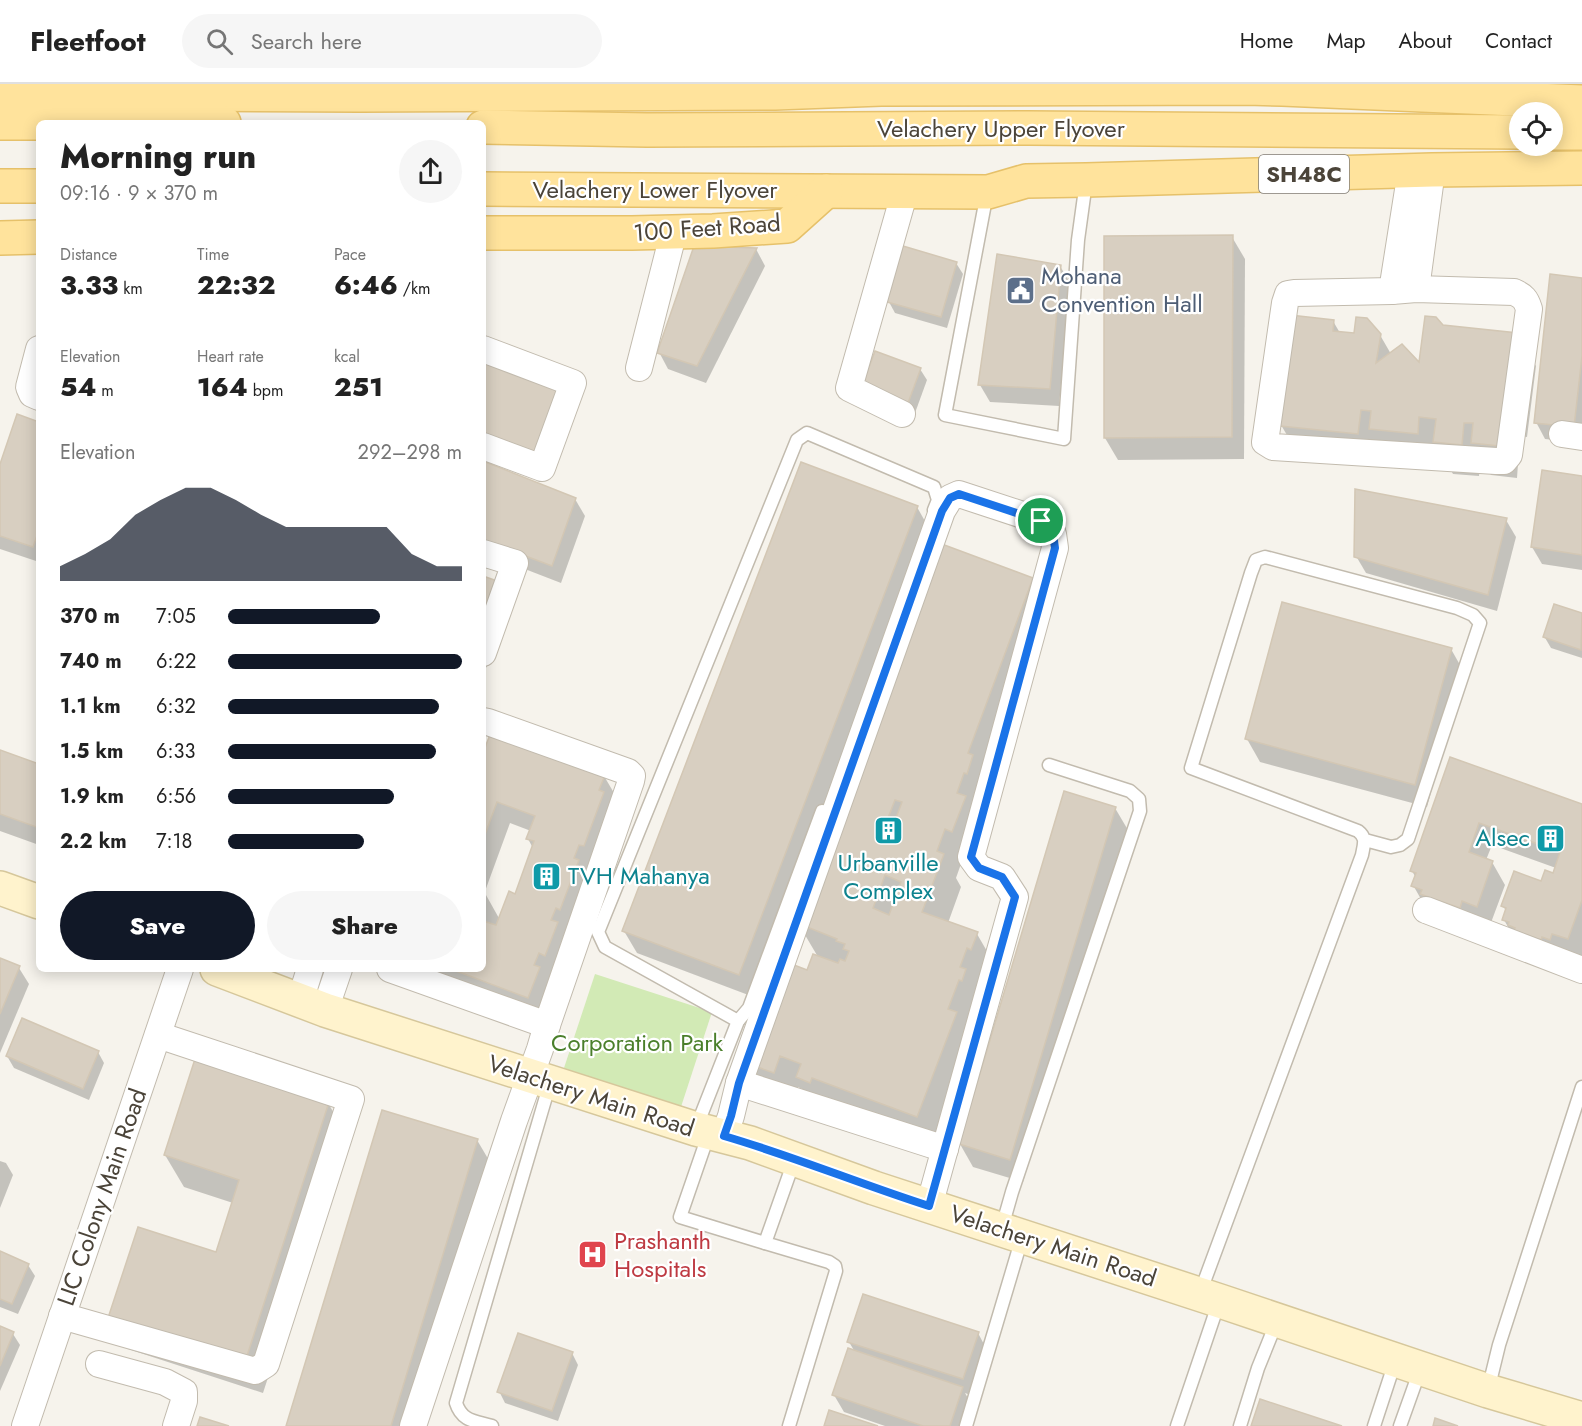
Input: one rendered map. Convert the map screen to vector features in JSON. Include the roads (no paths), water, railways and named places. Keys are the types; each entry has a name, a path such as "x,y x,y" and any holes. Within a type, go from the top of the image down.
{"main road":[{"path":"0,93 362,89 820,90 856,87 881,89 1247,86 1570,95"},
{"path":"0,123 36,123"},
{"name":"Velachery Upper Flyover","path":"486,128 647,130 1041,128 1509,132"},
{"path":"1563,133 1582,133"},
{"name":"SH48C","path":"988,192 1026,181 1582,168"},
{"path":"0,186 36,186"},
{"name":"Velachery Lower Flyover","path":"486,189 826,192"},
{"path":"826,192 988,192"},
{"name":"100 Feet Road","path":"486,233 632,233 787,226 826,192"},
{"path":"0,238 36,237"},
{"path":"0,888 36,901"},
{"name":"Velachery Main Road","path":"225,972 312,1006 540,1080 710,1133 750,1143 874,1188 1408,1363 1488,1390 1536,1411 1582,1419"}],"street":[{"path":"1404,290 1421,170"},
{"path":"902,414 849,388 905,191"},
{"path":"639,368 674,231"},
{"path":"1404,290 1514,292 1523,296 1527,301 1529,309 1509,455 1504,461 1273,447 1265,442 1288,294 1404,290"},
{"path":"486,349 573,384 542,468 486,447"},
{"path":"36,360 29,387 32,394 36,396"},
{"path":"710,1133 731,1116 739,1083 942,511 950,498 959,494 969,497 1041,521 1053,534 1055,548 971,857 979,868 1002,877 1015,897 929,1206"},
{"path":"486,554 515,563 486,645"},
{"path":"413,1426 514,1121 540,1080 547,1025 632,776 628,772 486,722"},
{"path":"1426,910 1581,967"},
{"name":"LIC Colony Main Road","path":"25,1426 179,972"},
{"path":"310,972 312,1006"},
{"path":"312,1006 337,972"},
{"path":"398,972 547,1025"},
{"path":"62,1316 255,1371 266,1364 351,1099 158,1035"},
{"path":"739,1083 945,1149"},
{"path":"99,1364 165,1382 184,1392 184,1401 176,1426"}],"lane":[{"path":"988,192 945,415 1064,440 1078,240 1086,180"},
{"path":"738,1020 605,947 598,932 797,440 807,433 934,487 938,500 749,1008 738,1020 710,1133 680,1217 829,1262 835,1266 836,1271 789,1426"},
{"path":"1177,1426 1210,1297 1362,855 1365,840 1358,831 1191,768 1251,573 1256,560 1264,557 1457,608 1473,615 1480,623 1408,839 1400,845 1391,847 1365,840"},
{"path":"966,1426 1012,1233 1011,1192 1140,811 1139,799 1130,791 1049,765"},
{"path":"492,1426 465,1418 456,1403 540,1080"},
{"path":"1488,1390 1499,1345 1582,1088"},
{"path":"765,1243 795,1160"},
{"path":"1240,1426 1258,1368 1277,1320"},
{"path":"1374,1426 1408,1363"},
{"path":"1400,1426 1408,1363"}],"place":[{"name":"Mohana Convention Hall","path":"1020,290"},
{"name":"Urbanville Complex","path":"888,830"},
{"name":"Alsec","path":"1551,838"},
{"name":"TVH Mahanya","path":"547,876"},
{"name":"Prashanth Hospitals","path":"593,1255"}],"park label":[{"name":"Corporation Park","path":"637,1043"}]}
